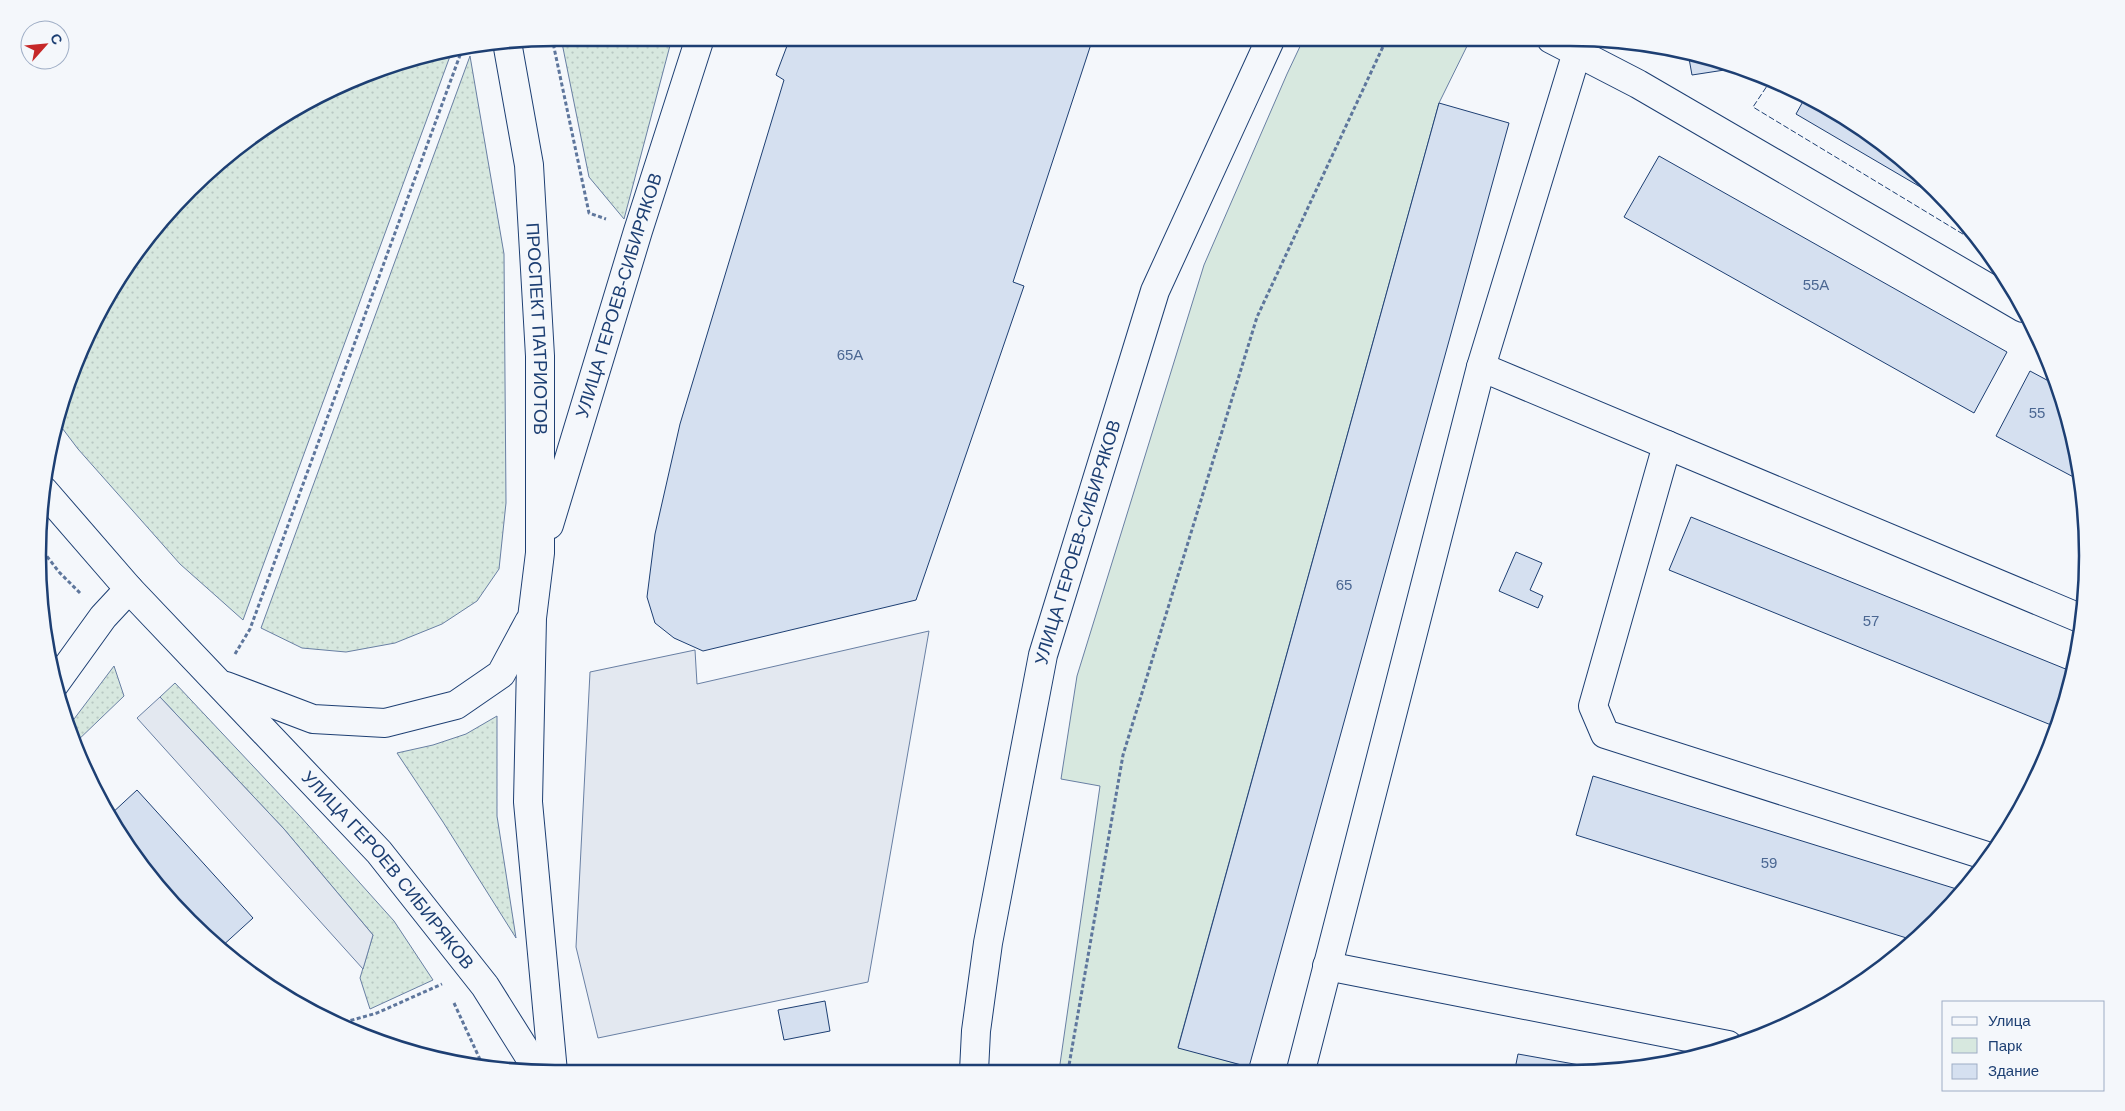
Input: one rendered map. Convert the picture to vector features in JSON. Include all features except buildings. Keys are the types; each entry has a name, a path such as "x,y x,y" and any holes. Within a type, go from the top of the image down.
{"main road":[{"name":"УЛИЦА ГЕРОЕВ-СИБИРЯКОВ","path":"540,553 638,232 697,46"},
{"name":"УЛИЦА ГЕРОЕВ-СИБИРЯКОВ","path":"974,1065 976,1031 988,943 1043,656 1155,291 1267,46"},
{"path":"1302,1065 1481,367 1581,46"},
{"path":"1583,46 1646,89 2011,301"},
{"name":"ПРОСПЕКТ ПАТРИОТОВ","path":"509,49 529,165 540,356 540,553 532,618"},
{"path":"1481,367 2075,615"},
{"path":"1667,445 1593,706 1605,734 1982,854"},
{"path":"50,498 129,589 218,682 313,719 386,723 456,705 500,674 532,618"},
{"path":"61,675 103,617 129,589"},
{"path":"532,618 528,802 552,1065"},
{"name":"УЛИЦА ГЕРОЕВ СИБИРЯКОВ","path":"218,682 379,852 485,986 534,1064"},
{"path":"1327,966 1716,1043"}],"path":[{"path":"554,46 590,213 638,232"},
{"path":"1069,1065 1123,755 1257,317 1383,46"},
{"path":"218,682 250,629 459,56"},
{"path":"350,1021 378,1013 443,984"}],"green space":[{"path":"563,46 670,46 624,219 589,177"},
{"path":"1300,46 1467,46 1439,103 1178,1047 1242,1065 1060,1065 1100,786 1061,779 1077,676 1204,265"},
{"path":"470,56 504,254 506,503 499,569 477,601 442,624 395,643 346,652 302,648 261,628"},
{"path":"449,58 243,620 180,564 78,449 63,429 73,392 99,330 114,301 151,245 195,195 245,151 301,114 361,85 392,73"},
{"path":"114,666 124,696 80,738 73,720"},
{"path":"175,683 299,815 394,921 433,980 370,1009 360,978 373,935 284,829 160,697"},
{"path":"497,716 497,816 516,938 397,753 433,745 466,734"}],"shaded area":[{"path":"929,631 868,982 598,1038 576,947 590,672 695,650 697,684"},
{"path":"160,697 284,829 373,935 363,969 137,718"}],"fence":[{"path":"1767,86 1753,107 1966,236"}]}
